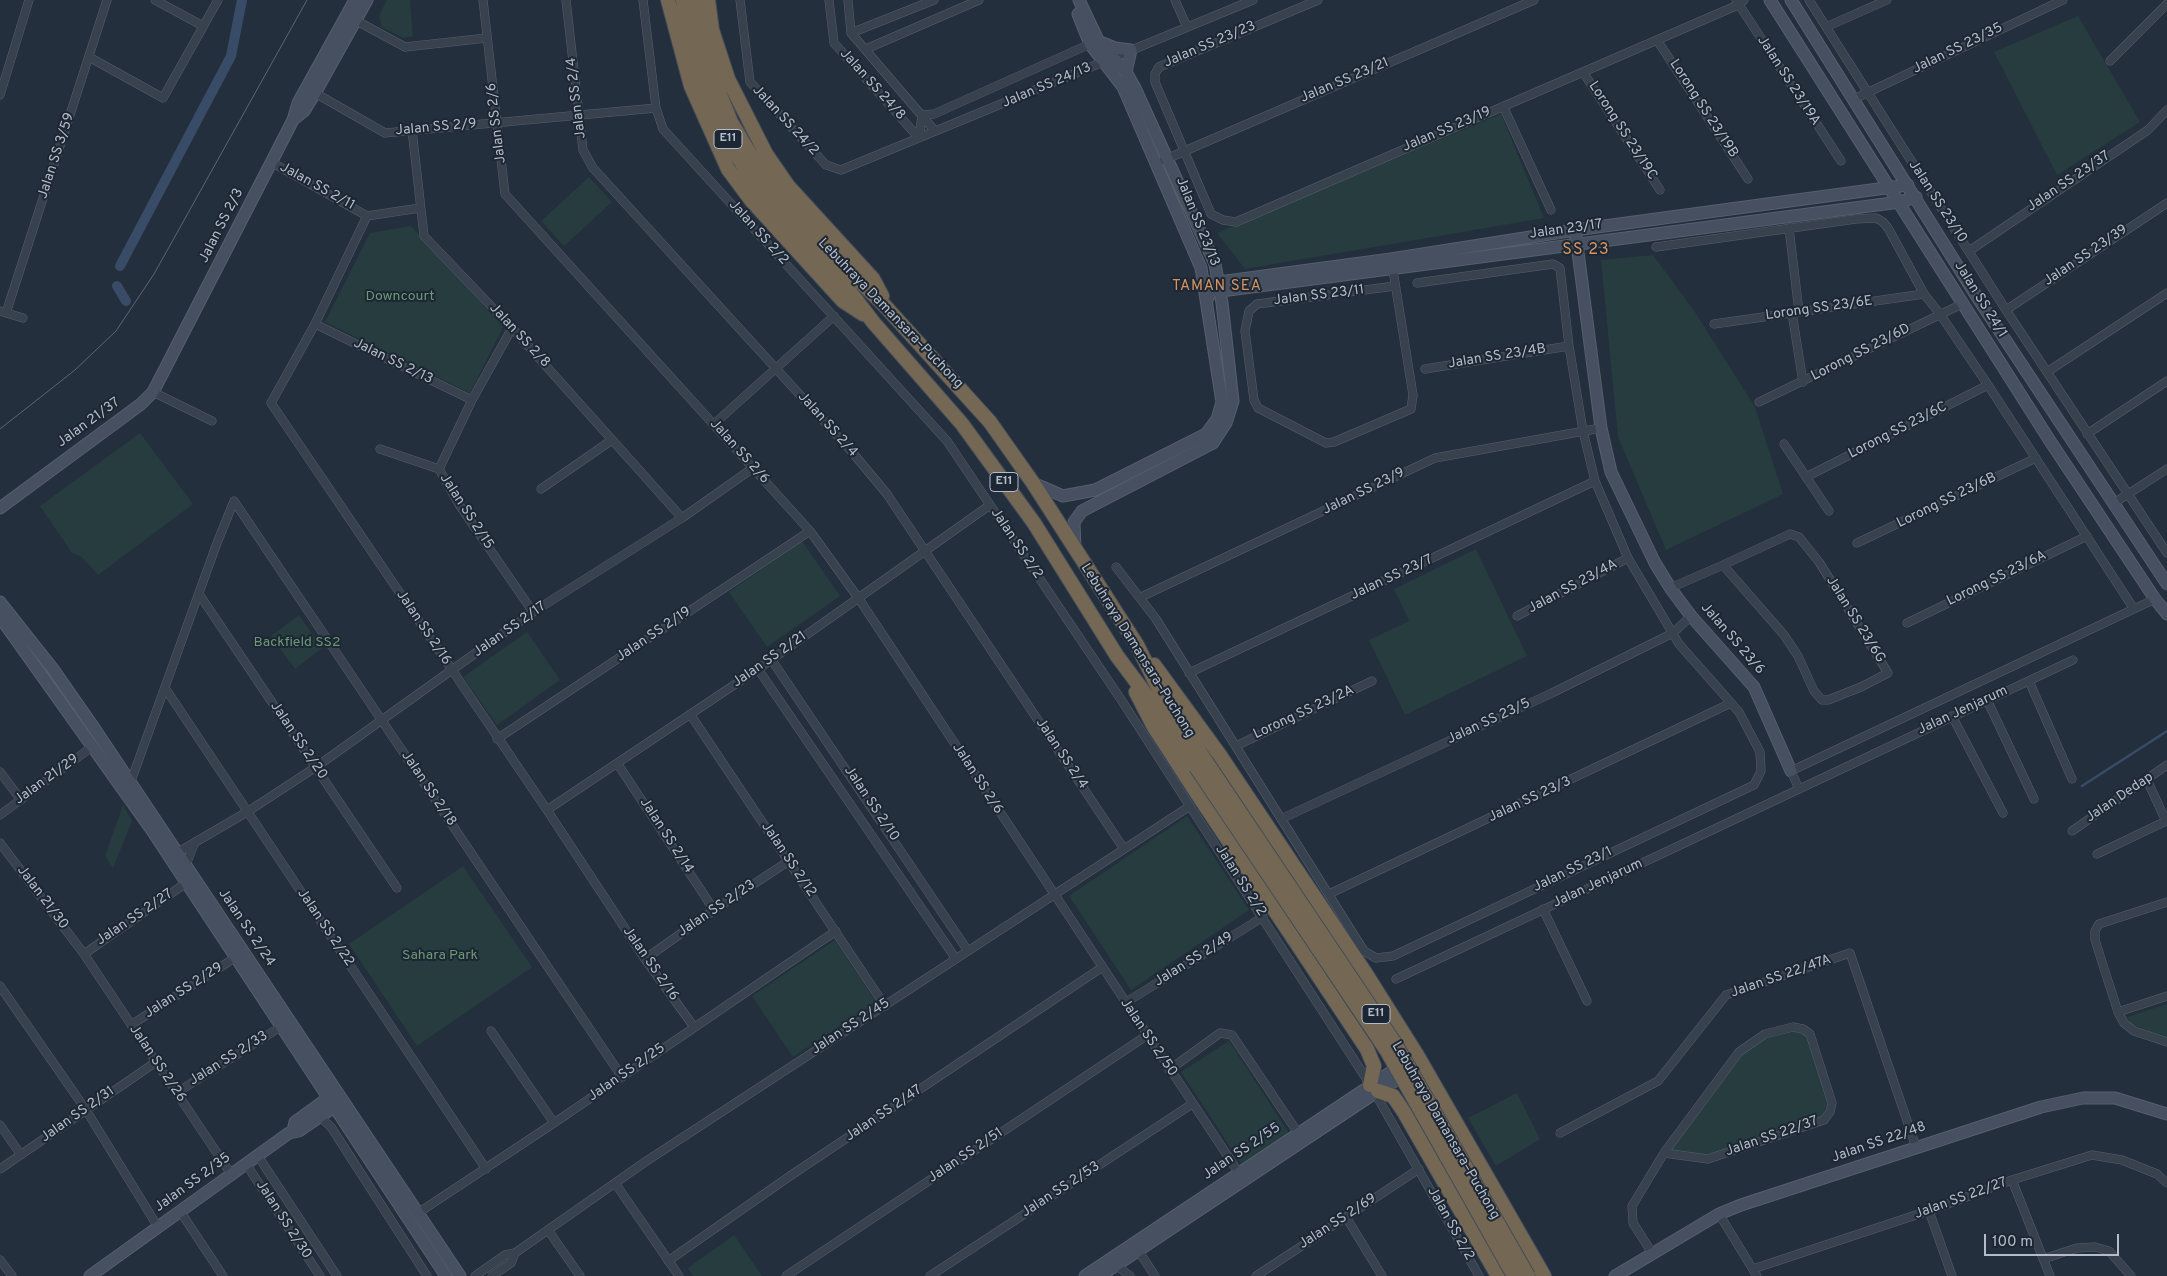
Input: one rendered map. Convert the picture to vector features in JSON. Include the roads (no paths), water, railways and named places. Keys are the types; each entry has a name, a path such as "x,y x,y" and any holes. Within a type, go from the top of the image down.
{"highway":[{"path":"668,0 691,86 728,169 751,200 843,300 873,322"},
{"name":"Lebuhraya Damansara–Puchong","path":"683,0 691,46 719,125 747,172 778,213 885,306 990,422 1033,483 1137,645 1201,765 1387,1051 1514,1276"},
{"name":"Lebuhraya Damansara–Puchong","path":"696,0 704,45 717,86 732,122 756,164 873,322 962,424 1034,523 1117,656 1201,765 1396,1045 1528,1276"},
{"path":"708,0 712,30 728,79 766,154 788,186 873,280 885,306"},
{"path":"1137,645 1168,682 1219,754 1404,1035 1435,1085 1544,1276"},
{"path":"1117,656 1159,736 1373,1059 1374,1090 1393,1096 1404,1112 1498,1276"},
{"path":"1373,1059 1382,1061 1397,1056 1403,1044 1404,1035"},
{"path":"1404,1112 1404,1100 1409,1090 1419,1084 1435,1085"}],"street":[{"path":"0,95 30,0"},
{"name":"Jalan SS 3/59","path":"3,312 107,0"},
{"path":"155,0 203,26"},
{"path":"89,57 163,98 218,0"},
{"name":"Jalan SS 2/3","path":"177,346 293,120 298,103 355,0"},
{"name":"Jalan SS 2/3","path":"293,120 304,111 367,0"},
{"name":"Jalan SS 2/6","path":"483,0 505,194 810,531 859,599 1053,896"},
{"name":"Jalan SS 2/4","path":"566,0 583,150 593,168 852,452 886,494 1124,849"},
{"name":"Jalan SS 2/2","path":"643,0 656,108 663,129 947,441 1190,806 1374,1090 1477,1275"},
{"name":"Jalan SS 24/2","path":"740,0 750,82 826,165 840,170"},
{"name":"Jalan SS 24/8","path":"829,0 834,43 919,138"},
{"name":"Jalan SS 24/8","path":"848,0 852,33 935,131"},
{"path":"852,33 934,0"},
{"path":"866,49 979,0"},
{"path":"1072,0 1094,42 1109,60"},
{"path":"1079,0 1094,42"},
{"path":"1175,0 1187,27"},
{"name":"Jalan SS 24/13","path":"840,170 1253,0"},
{"name":"Jalan SS 23/23","path":"1184,151 1155,82 1159,67 1318,0"},
{"name":"Jalan SS 23/21","path":"1162,161 1534,0"},
{"name":"Jalan SS 24/1","path":"1770,0 2155,599 2167,614"},
{"name":"Jalan SS 24/1","path":"1791,0 1977,297 2167,584"},
{"name":"Jalan SS 23/10","path":"1809,0 2006,310 2167,553"},
{"path":"1826,27 1887,0"},
{"name":"Jalan SS 23/35","path":"1854,100 2063,0"},
{"name":"Jalan SS 23/19","path":"1184,151 1211,214 1223,220 1236,222 1657,40 1739,2"},
{"name":"Jalan SS 23/19A","path":"1739,2 1841,161"},
{"path":"2110,61 2167,4"},
{"path":"355,20 405,47 487,38"},
{"name":"Lorong SS 23/19B","path":"1657,40 1748,179"},
{"path":"919,138 922,115 934,114 1094,42 1110,47 1131,50 1126,72"},
{"name":"Jalan SS 23/13","path":"1033,483 1062,496 1086,493 1206,434 1217,419 1222,402 1203,278 1162,161 1126,72 1109,60"},
{"name":"Jalan SS 23/13","path":"1075,550 1074,522 1082,511 1213,443 1226,423 1233,401 1223,311 1217,287 1215,264 1109,60"},
{"name":"Lorong SS 23/19C","path":"1583,72 1660,190"},
{"name":"Jalan SS 2/9","path":"315,93 385,133 656,108"},
{"path":"1503,106 1551,210"},
{"name":"Jalan SS 23/37","path":"1969,251 2148,130 2167,110"},
{"name":"Jalan SS 2/8","path":"412,130 424,236 512,328 682,518"},
{"name":"Jalan SS 2/11","path":"271,162 367,216 420,208"},
{"name":"Jalan 23/17","path":"1392,264 1575,230 1892,189 1908,185"},
{"name":"Jalan 23/17","path":"1217,287 1900,202 1916,197"},
{"name":"Jalan SS 23/39","path":"2006,310 2167,203"},
{"name":"Jalan SS 2/16","path":"367,216 315,324 271,403 497,739 547,810 645,959 694,1027"},
{"path":"1656,247 1876,218 1888,228 1924,294 1940,314 1988,385 2134,609"},
{"path":"1789,228 1795,312 1803,382"},
{"name":"Jalan SS 23/6","path":"1575,230 1602,428 1610,472 1655,563 1671,589 1690,616 1754,687 1791,770"},
{"path":"1215,264 1243,284 1223,311"},
{"name":"Jalan SS 23/11","path":"1392,264 1395,286 1398,291 1413,395 1411,408 1334,442 1326,443 1258,408 1254,400 1245,330 1249,311 1257,304 1395,286"},
{"path":"1416,283 1558,265 1560,268 1569,346 1583,431 1595,482 1628,558 1679,644 1731,703"},
{"path":"1203,278 1217,287 1207,300"},
{"path":"2047,372 2167,293"},
{"name":"Lorong SS 23/6E","path":"1714,324 1924,294"},
{"name":"Lorong SS 23/6D","path":"1759,402 1964,303"},
{"path":"3,312 23,318"},
{"path":"714,424 834,316"},
{"name":"Jalan SS 2/13","path":"315,324 472,400"},
{"name":"Jalan SS 2/15","path":"512,328 472,400 439,469 460,506 533,612"},
{"name":"Jalan 21/37","path":"0,508 142,404 153,392 177,346"},
{"name":"Jalan SS 23/4B","path":"1425,368 1569,346"},
{"path":"2088,434 2167,381"},
{"name":"Lorong SS 23/6C","path":"1806,477 1988,385"},
{"path":"153,392 212,421"},
{"name":"Jalan SS 23/9","path":"1140,597 1435,458 1602,428"},
{"path":"541,489 612,440"},
{"path":"1784,444 1829,512"},
{"path":"380,449 439,469"},
{"name":"Lorong SS 23/6B","path":"1857,544 2036,458"},
{"name":"Jalan SS 2/17","path":"173,855 247,812 316,767 383,721 533,612 682,518 753,468"},
{"path":"2114,503 2167,469"},
{"name":"Jalan SS 23/7","path":"1189,673 1595,482"},
{"name":"Jalan SS 2/18","path":"199,594 234,501 622,1077"},
{"name":"Jalan SS 2/21","path":"547,810 758,669 990,505"},
{"name":"Jalan SS 2/19","path":"497,739 810,531"},
{"name":"Jalan SS 23/6G","path":"1671,589 1722,565 1790,534 1799,537 1819,562 1888,673 1861,687 1828,700 1822,700 1814,691 1798,656 1784,635 1722,565"},
{"name":"Lorong SS 23/6A","path":"1907,623 2087,536"},
{"name":"Jalan SS 23/4A","path":"1517,616 1628,558"},
{"path":"1116,567 1140,597 1328,894"},
{"path":"131,782 199,594"},
{"name":"Jalan SS 2/20","path":"199,594 397,888"},
{"path":"1799,788 1791,770 2155,599"},
{"name":"Jalan SS 2/24","path":"0,602 53,669 131,782 173,855 186,884 318,1081 336,1099 346,1124 446,1276"},
{"name":"Jalan SS 23/5","path":"1281,819 1552,693 1673,633 1690,616"},
{"name":"Jalan SS 2/24","path":"0,617 173,855 186,865 336,1099 418,1213 460,1276"},
{"name":"Jalan SS 2/10","path":"771,659 968,951"},
{"name":"Jalan Jenjarum","path":"1396,979 2073,660"},
{"name":"Jalan SS 2/10","path":"758,669 956,959"},
{"path":"2029,680 2072,779"},
{"name":"Lorong SS 23/2A","path":"1236,746 1372,681"},
{"name":"Jalan SS 2/22","path":"165,688 486,1169"},
{"path":"1987,700 2034,798"},
{"name":"Jalan SS 23/1","path":"1328,894 1364,951 1376,958 1393,956 1754,785 1761,771 1760,752 1739,712 1731,703"},
{"name":"Jalan SS 23/3","path":"1328,894 1731,703"},
{"name":"Jalan SS 2/12","path":"690,714 836,931 884,1006"},
{"path":"1952,716 2002,813"},
{"path":"92,724 96,740 93,746"},
{"name":"Jalan 21/29","path":"0,815 93,746"},
{"name":"Jalan SS 2/14","path":"617,762 714,910"},
{"name":"Jalan Dedap","path":"2072,831 2167,765"},
{"path":"0,772 21,800"},
{"path":"2148,779 2167,812"},
{"path":"2097,854 2166,821 2148,779"},
{"name":"Jalan SS 2/45","path":"474,1276 505,1255 515,1253 615,1183 1190,806"},
{"name":"Jalan 21/30","path":"0,843 84,954"},
{"path":"186,865 194,844"},
{"name":"Jalan SS 2/23","path":"645,959 714,910 789,861"},
{"name":"Jalan SS 2/27","path":"84,954 186,884"},
{"name":"Jalan SS 2/50","path":"1053,896 1241,1177"},
{"path":"2167,902 2099,924 2095,931 2095,940 2118,1012 2124,1023 2134,1031 2167,1042"},
{"path":"1544,909 1587,1001"},
{"name":"Jalan SS 2/49","path":"1125,1003 1263,917"},
{"name":"Jalan SS 2/25","path":"418,1213 486,1169 836,931"},
{"name":"Jalan SS 22/47A","path":"1560,1133 1658,1081 1726,995 1850,953 1916,1147"},
{"name":"Jalan SS 2/26","path":"84,954 231,1174"},
{"name":"Jalan SS 2/29","path":"131,1025 236,957"},
{"name":"Jalan SS 2/47","path":"668,1261 790,1176 1101,968"},
{"path":"0,986 86,1110 158,1227"},
{"path":"2118,1012 2167,996"},
{"name":"Jalan SS 2/33","path":"176,1093 282,1026"},
{"name":"Jalan SS 22/37","path":"1652,1253 1633,1223 1632,1206 1664,1153 1739,1052 1765,1034 1793,1027 1803,1029 1810,1034 1832,1103 1830,1112 1824,1120 1708,1159 1664,1153"},
{"path":"491,1030 554,1123"},
{"path":"1169,1070 1220,1033 1232,1035 1298,1133"},
{"name":"Jalan SS 2/51","path":"786,1276 1146,1036"},
{"name":"Jalan SS 2/55","path":"1085,1276 1136,1247 1420,1060"},
{"name":"Jalan SS 2/31","path":"0,1169 156,1062"},
{"path":"317,1112 318,1081"},
{"name":"Jalan SS 2/55","path":"1241,1177 1298,1133 1374,1090"},
{"name":"Jalan SS 22/48","path":"1615,1276 1719,1214 2040,1107 2083,1098 2115,1098 2167,1114"},
{"name":"Jalan SS 2/35","path":"90,1276 293,1130 299,1131 317,1112 336,1099"},
{"name":"Jalan SS 2/53","path":"930,1276 1192,1104"},
{"path":"317,1112 336,1118 346,1124"},
{"path":"317,1112 331,1126 426,1276"},
{"path":"0,1125 21,1154"},
{"name":"Jalan SS 22/27","path":"1755,1273 2012,1180 2092,1155 2122,1160 2157,1174 2167,1183"},
{"path":"258,1156 337,1276"},
{"name":"Jalan SS 2/30","path":"246,1164 320,1276"},
{"name":"Jalan SS 2/69","path":"1256,1276 1266,1273 1419,1169"},
{"path":"2012,1180 2050,1276"},
{"path":"615,1183 678,1276"},
{"path":"180,1211 223,1276"},
{"path":"1930,1211 1952,1276"},
{"path":"1719,1214 1755,1273"},
{"path":"1346,1217 1382,1276"},
{"path":"548,1230 580,1276"},
{"path":"2043,1259 2077,1248 2095,1246 2109,1251 2131,1276"},
{"path":"1136,1247 1156,1276"},
{"name":"Jalan SS 2/55","path":"1100,1276 1136,1247"},
{"name":"Jalan SS 2/45","path":"492,1276 511,1263 515,1253"},
{"path":"0,1260 12,1276"},
{"path":"1116,1265 1130,1276"}],"waterway":[{"path":"120,266 231,56 242,0"},
{"path":"117,286 126,301"},
{"path":"2082,786 2167,731"}],"tram line":[{"path":"0,429 75,370 116,331 154,274 307,0"}],"district":[{"name":"SS 23","path":"1586,251"},
{"name":"TAMAN SEA","path":"1217,287"}],"park label":[{"name":"Downcourt","path":"400,297"},
{"name":"Backfield SS2","path":"297,643"},
{"name":"Sahara Park","path":"440,956"}]}
